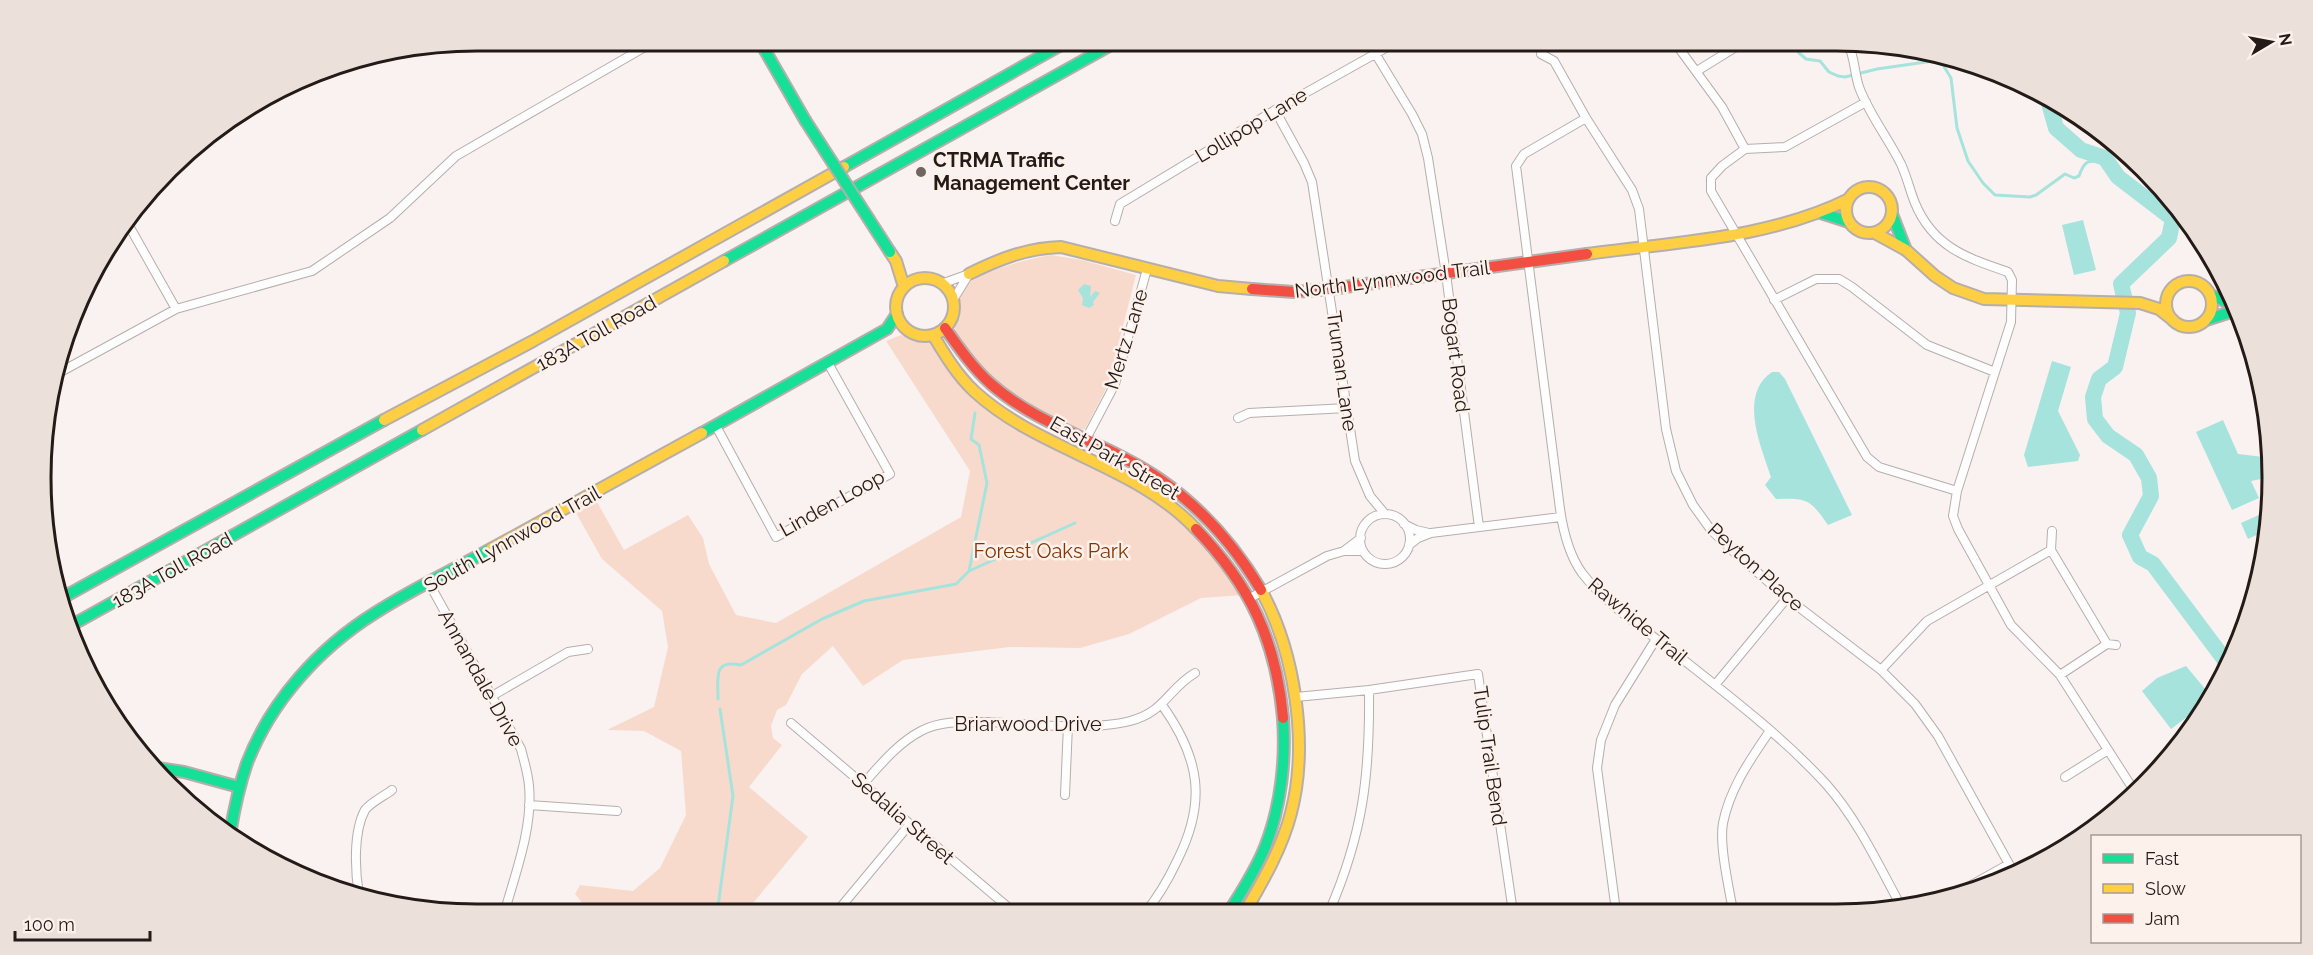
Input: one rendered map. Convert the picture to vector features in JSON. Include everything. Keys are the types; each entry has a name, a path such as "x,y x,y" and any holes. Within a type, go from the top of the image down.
{"main road":[{"path":"765,51 805,120 893,256 904,287"},
{"name":"183A Toll Road","path":"68,595 413,404 533,341 1050,51"},
{"name":"183A Toll Road","path":"77,622 1100,51"},
{"path":"1849,222 1846,214 1849,199 1861,188 1876,188 1888,198 1894,223 1906,250"},
{"name":"North Lynnwood Trail","path":"969,274 996,260 1042,246 1061,248 1218,286 1294,292 1330,289 1736,235 1821,213 1849,199"},
{"path":"1875,233 1887,225 1892,212"},
{"path":"1821,213 1849,222 1860,232 1875,233 1906,250 1935,276 1953,288 1984,299 2140,303 2159,309 2181,326 2192,327 2229,311"},
{"path":"893,256 919,279"},
{"path":"927,278 941,284 949,291 953,300 953,315 945,328 933,335 918,336 904,328 897,315 897,300 904,287 919,279 927,278"},
{"path":"2140,303 2162,296 2179,283 2195,282 2205,286 2211,295 2212,306 2206,320"},
{"path":"2171,290 2166,305 2173,320"},
{"path":"2211,295 2224,302"},
{"name":"South Lynnwood Trail","path":"232,825 239,787 266,724 275,708 324,651 367,619 887,329 897,315"},
{"name":"South Lynnwood Trail","path":"887,329 904,328"},
{"name":"East Park Street","path":"945,328 990,384 1015,402 1160,479 1189,501 1219,529 1240,555 1263,591 1286,647 1296,697 1298,767 1291,814 1269,870 1250,904"},
{"name":"East Park Street","path":"933,335 956,370 978,395 1050,439 1146,489 1174,509 1214,544 1250,598 1270,644 1281,683 1286,722 1285,763 1279,802 1268,839 1253,872 1234,904"},
{"path":"167,769 239,787"}],"street":[{"path":"65,369 176,309 312,271 390,218 456,156 638,51"},
{"name":"Lollipop Lane","path":"1115,221 1120,204 1275,110 1379,51"},
{"path":"1682,51 1722,107 1745,149"},
{"path":"1697,71 1729,51"},
{"path":"1850,52 1866,102 1902,166 1916,206 1929,228 1946,246 1968,258 2008,272 2012,280 2011,322 1957,491 1953,516 2011,624 2060,675 2131,785"},
{"name":"Bogart Road","path":"1375,53 1422,134 1428,158 1446,274 1479,527"},
{"name":"Peyton Place","path":"1541,54 1554,61 1586,118 1632,190 1639,208 1666,429 1676,471 1693,505 1711,530 1787,598 1881,670 1915,704 1938,736 2009,864 1987,876"},
{"path":"1866,102 1785,147 1745,149 1722,166 1711,178 1711,191 1867,457 1879,467 1957,491"},
{"name":"Truman Lane","path":"1275,110 1312,182 1355,461 1370,496 1385,514"},
{"name":"Rawhide Trail","path":"1586,118 1524,154 1516,166 1516,182 1529,262 1561,517 1567,542 1581,571 1598,590 1715,685 1821,779 1844,807 1897,899"},
{"path":"131,229 176,309"},
{"name":"Mertz Lane","path":"1086,439 1115,384 1147,269"},
{"path":"953,300 969,274"},
{"name":"North Lynnwood Trail","path":"941,284 969,274"},
{"path":"1774,300 1816,279 1839,279 1927,345 1995,372"},
{"name":"Linden Loop","path":"716,426 776,537 890,474 828,363"},
{"path":"1238,418 1249,413 1347,408"},
{"name":"Truman Lane","path":"1370,496 1371,519"},
{"path":"1363,551 1362,530 1371,519 1385,514 1398,518 1416,530 1431,533"},
{"path":"1344,551 1363,551 1376,562 1384,564 1400,559 1409,545 1418,538 1431,533 1561,517"},
{"path":"1404,523 1410,537 1409,545"},
{"path":"2052,531 2051,550 2107,644"},
{"path":"1250,598 1314,562 1344,551 1361,538"},
{"path":"1881,670 1927,621 2051,550"},
{"name":"Annandale Drive","path":"430,585 521,749 529,785 529,805 524,837 507,904"},
{"path":"1715,685 1787,598"},
{"path":"1615,904 1597,768 1601,740 1615,705 1656,639"},
{"path":"2060,675 2107,644 2116,645"},
{"path":"492,696 568,652 588,649"},
{"name":"Briarwood Drive","path":"864,783 903,743 922,730 933,726 967,722 1107,725 1130,722 1142,718 1162,705 1185,679 1195,673"},
{"name":"Tulip Trail Bend","path":"1296,697 1369,690 1478,674 1512,904"},
{"path":"1333,904 1349,865 1360,823 1367,778 1369,690"},
{"path":"1152,904 1163,889 1186,844 1192,829 1197,800 1193,764 1186,743 1162,705"},
{"name":"Sedalia Street","path":"791,723 1004,904"},
{"path":"1065,795 1068,725"},
{"path":"1731,904 1723,825 1732,791 1769,732"},
{"path":"2065,777 2108,750"},
{"path":"358,886 356,868 360,826 366,809 392,790"},
{"path":"529,805 617,811"},
{"path":"843,904 909,825"}],"green space":[{"path":"1051,255 1082,260 1136,275 1108,385 1085,429 1078,430 1009,394 985,373 968,354 956,335 960,294 969,283 1004,267"},
{"name":"Forest Oaks Park","path":"901,335 932,343 966,387 1145,491 1166,506 1210,547 1244,595 1201,598 1129,634 1080,648 1010,647 903,660 863,686 833,646 802,674 786,705 777,710 771,726 773,738 782,745 749,787 808,837 752,904 583,904 575,894 580,885 633,891 660,868 686,815 681,751 644,731 607,730 654,707 668,647 662,611 602,559 576,513 597,502 624,550 688,515 703,538 709,564 736,615 776,623 961,517 970,471 886,341"}],"water":[{"path":"2083,220 2096,270 2074,275 2062,225"},
{"path":"1084,284 1091,286 1090,297 1095,291 1100,293 1093,302 1094,305 1089,308 1082,305 1083,298 1078,290"},
{"path":"2052,361 2071,367 2058,411 2080,455 2078,461 2028,467 2024,455"},
{"path":"1772,372 1779,372 1785,379 1852,515 1828,525 1812,505 1795,499 1776,499 1765,485 1771,477 1758,436 1754,407 1756,394 1762,382"},
{"path":"2223,420 2238,454 2261,457 2262,479 2251,481 2259,498 2232,510 2196,432"},
{"path":"2260,514 2258,534 2248,539 2241,523"},
{"path":"2186,666 2206,690 2188,717 2171,729 2142,691 2157,678"}],"waterway":[{"path":"1798,51 1806,59 1820,61 1829,72 1845,77 1877,69 1929,62"},
{"path":"1943,65 1951,78 1957,128 1968,161 1983,183 1995,195 2030,197 2065,174 2074,178 2079,176 2086,163 2107,161"},
{"path":"2051,109 2056,128 2081,150 2105,158 2118,177 2173,219 2169,238 2121,284 2128,313 2115,367 2099,379 2093,397 2095,419 2108,436 2136,455 2149,478 2151,496 2130,535 2140,557 2153,564 2222,657"},
{"path":"969,571 987,483 979,445 971,439 975,413"},
{"path":"718,699 718,677 721,667 732,664 741,665 822,619 864,601 956,584 969,571 1075,523"},
{"path":"718,904 733,796 720,709"}],"traffic: fast":[{"path":"765,51 805,120"},
{"path":"844,167 1050,51"},
{"path":"724,261 1100,51"},
{"path":"805,120 890,252"},
{"path":"1821,213 1849,222"},
{"path":"1892,214 1906,250"},
{"path":"2211,295 2224,301"},
{"path":"2206,320 2229,312"},
{"path":"702,433 887,329 897,314"},
{"path":"68,595 384,420"},
{"path":"77,622 422,430"},
{"path":"232,825 247,763 257,740 283,698 316,659 354,627 375,613 491,549"},
{"path":"1234,904 1265,847 1275,816 1283,767 1283,718"},
{"path":"167,769 239,787"}],"traffic: slow":[{"path":"384,420 533,341 844,167"},
{"path":"1869,187 1885,194 1892,210 1885,226 1869,233 1853,226 1846,210 1853,194 1869,187"},
{"path":"1587,254 1754,231 1787,223 1849,199"},
{"path":"1875,233 1906,250 1935,276 1953,288 1984,299 2140,303 2159,309 2173,320"},
{"path":"969,274 1014,255 1061,247 1218,286 1252,289"},
{"path":"890,252 896,261 904,287"},
{"path":"422,430 724,261"},
{"path":"925,278 936,280 949,291 954,307 952,318 941,331 925,336 914,334 901,323 896,307 898,296 909,283 925,278"},
{"path":"2189,281 2205,288 2212,304 2205,320 2189,327 2173,320 2166,304 2173,288 2189,281"},
{"path":"933,335 962,378 974,391 1000,411 1028,429 1145,488 1172,507 1196,529"},
{"path":"491,549 702,433"},
{"path":"1250,904 1283,839 1291,813 1299,758 1296,699 1290,670 1283,641 1261,590"}],"traffic: jam":[{"path":"1252,289 1294,292 1330,289 1587,254"},
{"path":"945,328 978,371 1010,399 1052,424 1119,455 1177,492 1205,516 1240,558 1261,590"},
{"path":"1196,529 1231,571 1257,615 1274,663 1283,718"}],"place":[{"name":"CTRMA Traffic Management Center","path":"921,172"}]}
